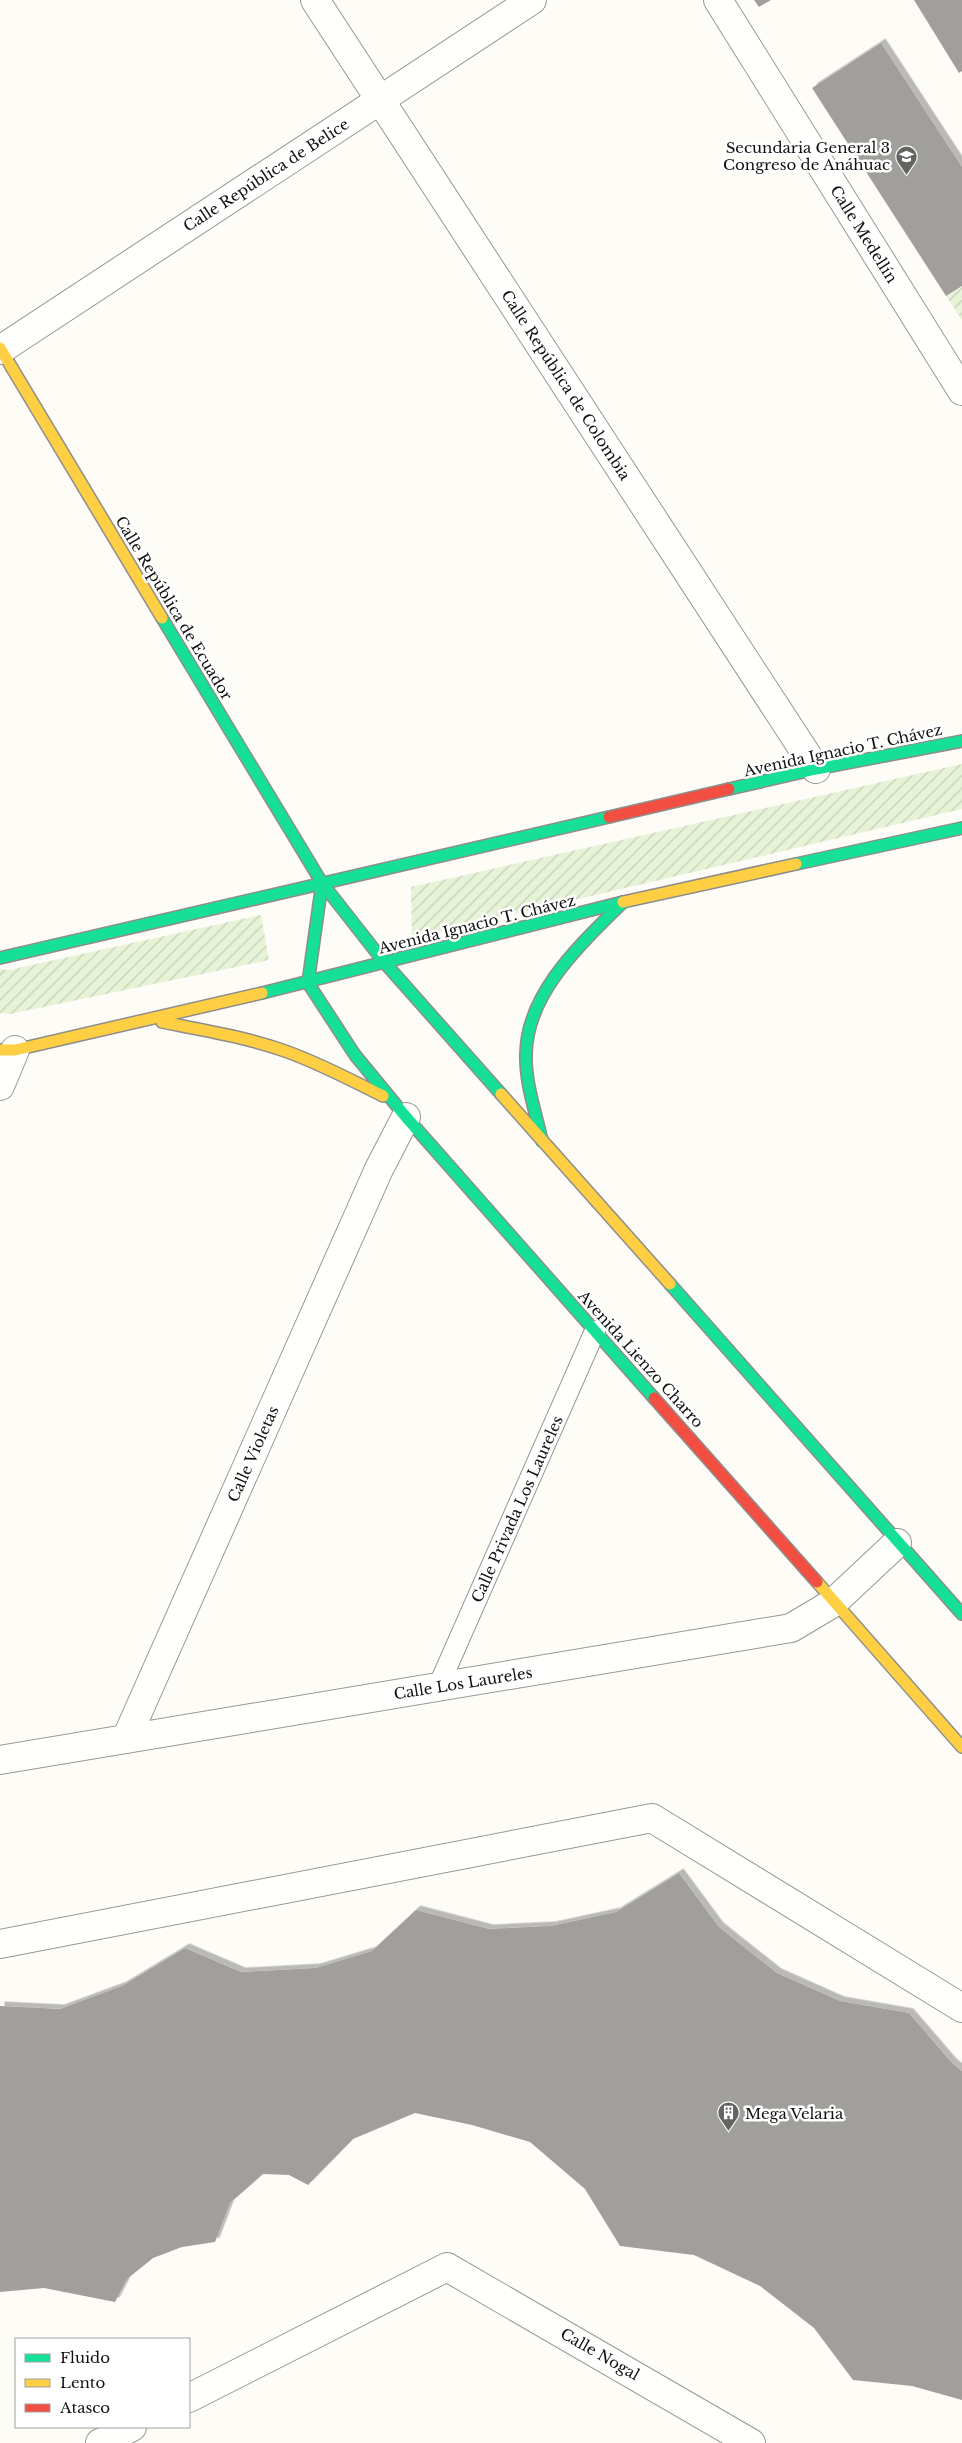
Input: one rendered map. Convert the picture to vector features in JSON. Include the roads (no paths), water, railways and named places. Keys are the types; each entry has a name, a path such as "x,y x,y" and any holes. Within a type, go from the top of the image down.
{"street":[{"name":"Calle República de Colombia","path":"315,0 816,769"},
{"name":"Calle República de Belice","path":"0,349 532,0"},
{"name":"Calle Medellín","path":"718,0 962,391"},
{"name":"Calle República de Ecuador","path":"0,349 322,883 384,962"},
{"name":"Avenida Ignacio T. Chávez","path":"0,958 816,769 962,741"},
{"name":"Avenida Ignacio T. Chávez","path":"7,1050 150,1020 308,983 623,902 962,828"},
{"path":"308,983 322,883"},
{"path":"543,1143 531,1091 526,1048 535,1010 553,979 584,942 623,902"},
{"path":"384,962 897,1543 962,1614"},
{"name":"Avenida Lienzo Charro","path":"308,983 355,1055 399,1109 962,1747"},
{"path":"150,1020 226,1034 286,1051 331,1069 399,1109"},
{"path":"0,1086 7,1050"},
{"name":"Calle Violetas","path":"126,1739 379,1169 399,1109"},
{"name":"Calle Los Laureles","path":"0,1760 791,1628 834,1603 897,1543"},
{"path":"0,1944 652,1818 962,2008"},
{"name":"Calle Nogal","path":"190,2397 447,2268 751,2443"},
{"path":"100,2443 130,2428"}],"lane":[{"name":"Calle Privada Los Laureles","path":"438,1687 596,1332"}],"place":[{"name":"Secundaria General 3 Congreso de Anáhuac","path":"906,175"},
{"name":"Mega Velaria","path":"729,2132"}]}
